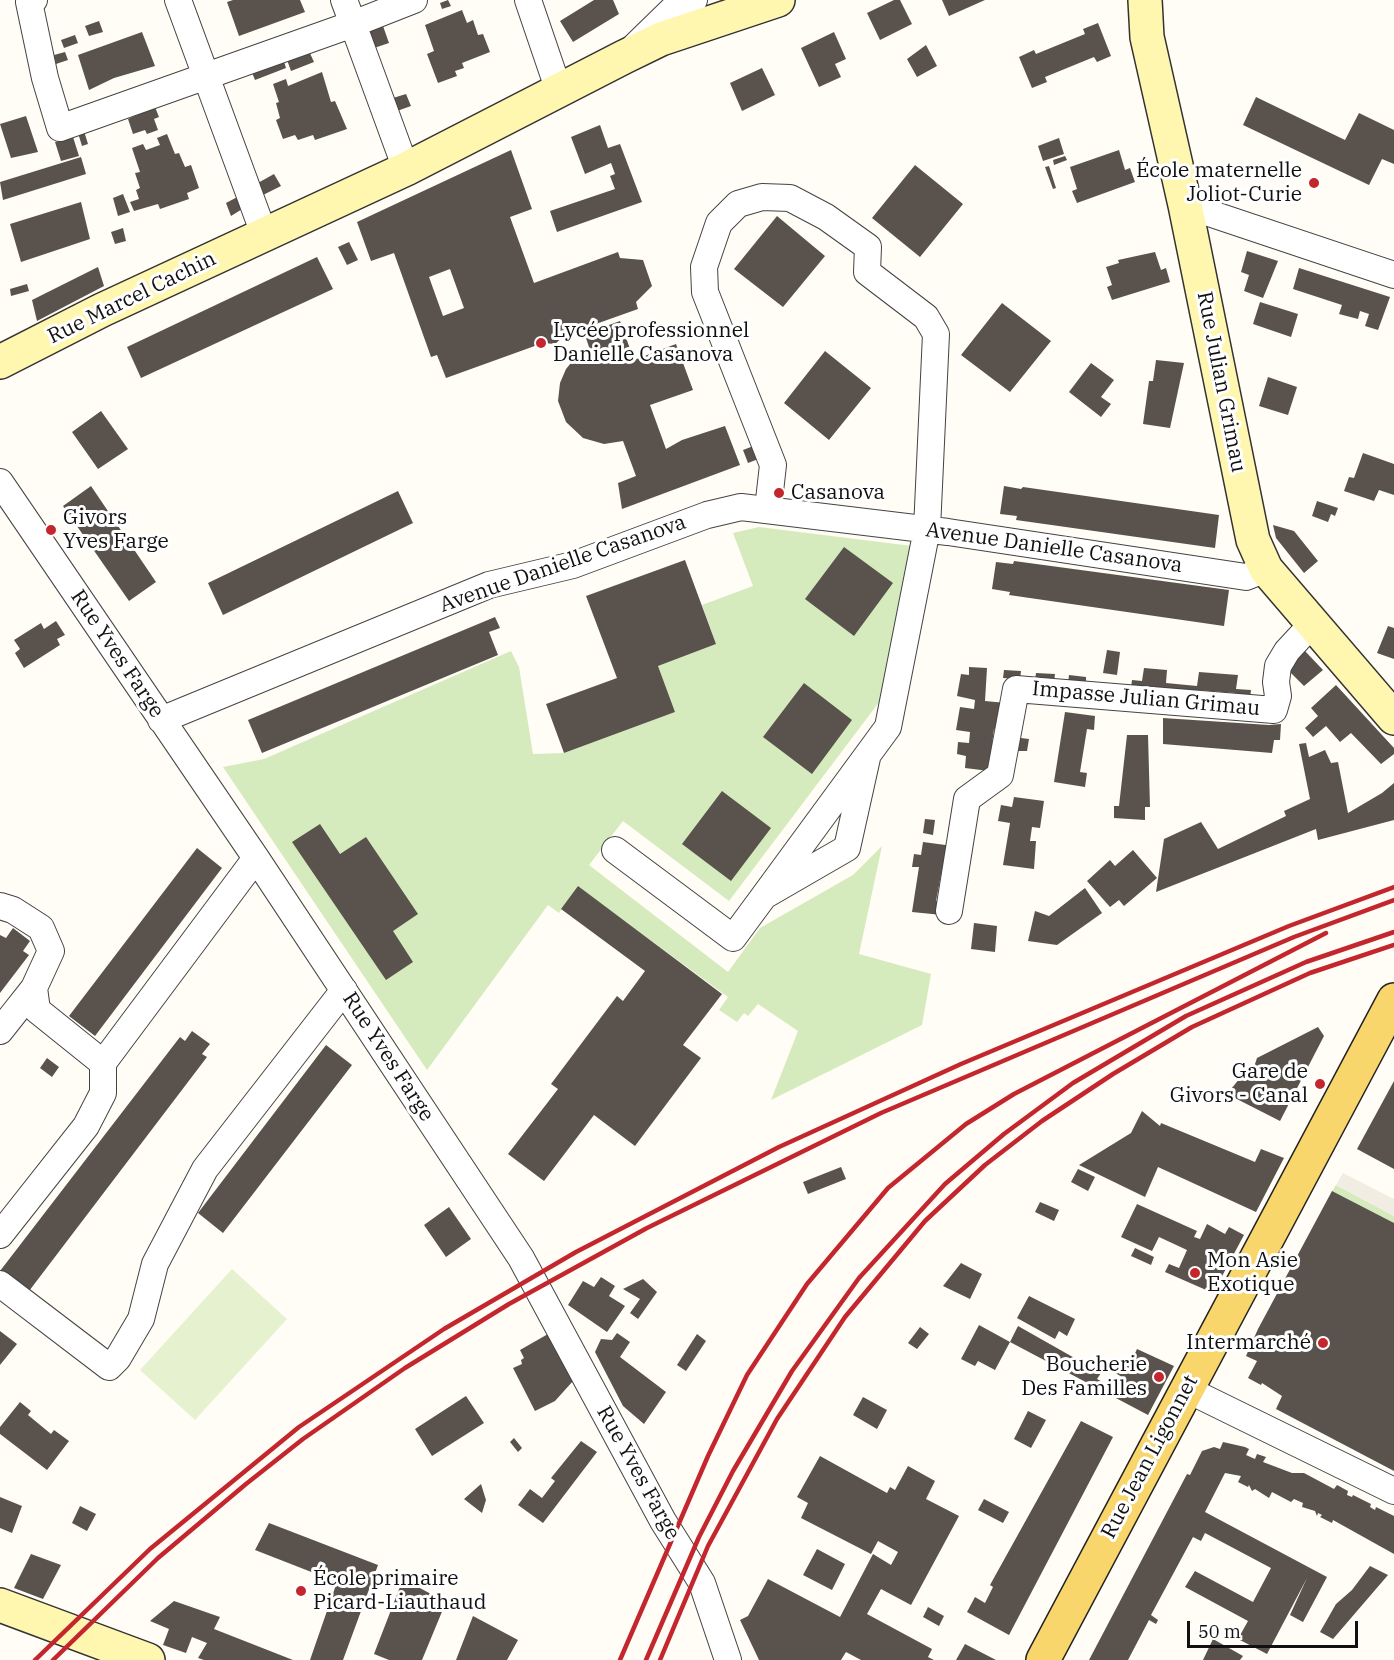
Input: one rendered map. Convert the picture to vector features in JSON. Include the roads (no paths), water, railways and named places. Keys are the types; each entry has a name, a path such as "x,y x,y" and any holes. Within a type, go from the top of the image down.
{"main road":[{"name":"Rue Jean Ligonnet","path":"1043,1660 1392,1006"}],"street":[{"path":"34,0 29,2 45,78 60,128 207,77 414,0"},
{"path":"178,0 264,234"},
{"path":"344,0 406,169"},
{"path":"528,0 559,91"},
{"name":"Rue Marcel Cachin","path":"624,57 672,10 694,0"},
{"name":"Rue Marcel Cachin","path":"0,362 264,234 406,169 661,39 778,0"},
{"name":"Rue Julian Grimau","path":"1145,0 1147,37 1185,205 1253,540 1266,569 1394,718"},
{"path":"615,850 733,938 888,727 927,529 936,334 926,317 867,272 868,247 826,217 790,198 762,197 738,204 719,223 704,267 705,292 773,465 768,510"},
{"path":"1185,205 1394,275"},
{"name":"Rue Yves Farge","path":"0,482 256,858 521,1257 663,1521 702,1583 728,1660"},
{"name":"Avenue Danielle Casanova","path":"161,720 489,585 573,565 706,515 741,507 927,529 1246,577 1266,569"},
{"name":"Impasse Julian Grimau","path":"949,911 967,799 1000,775 1016,688 1274,710 1278,696 1276,682 1278,666 1287,651 1313,624"},
{"path":"764,896 847,848 867,758"},
{"path":"0,1235 86,1126 103,1092 103,1062 256,858"},
{"path":"0,906 13,910 41,928 51,951 34,988 0,1031"},
{"path":"34,988 37,1010 103,1062"},
{"path":"0,1284 109,1367 141,1319 155,1264 205,1169 344,990"},
{"path":"1186,1389 1394,1491"},
{"path":"0,1605 148,1660"}],"railway":[{"path":"35,1660 150,1549 299,1427 444,1329 576,1252 779,1147 961,1064 1289,926 1394,887"},
{"path":"53,1660 158,1558 303,1439 405,1368 509,1304 647,1228 881,1113 1294,937 1394,900"},
{"path":"646,1660 699,1537 733,1471 792,1371 859,1278 945,1184 1004,1134 1073,1083 1186,1016 1306,962 1394,932"},
{"path":"620,1660 708,1456 747,1375 807,1284 888,1188 966,1124 1014,1094 1326,933"},
{"path":"660,1660 708,1546 777,1419 845,1317 925,1221 985,1165 1042,1121 1113,1074 1192,1027 1310,973 1394,945"}],"place":[{"name":"École maternelle Joliot-Curie","path":"1314,183"},
{"name":"Lycée professionnel Danielle Casanova","path":"541,343"},
{"name":"Casanova","path":"779,493"},
{"name":"Givors Yves Farge","path":"51,530"},
{"name":"Gare de Givors - Canal","path":"1320,1084"},
{"name":"Mon Asie Exotique","path":"1195,1273"},
{"name":"Intermarché","path":"1323,1343"},
{"name":"Boucherie Des Familles","path":"1159,1377"},
{"name":"École primaire Picard-Liauthaud","path":"301,1591"}]}
